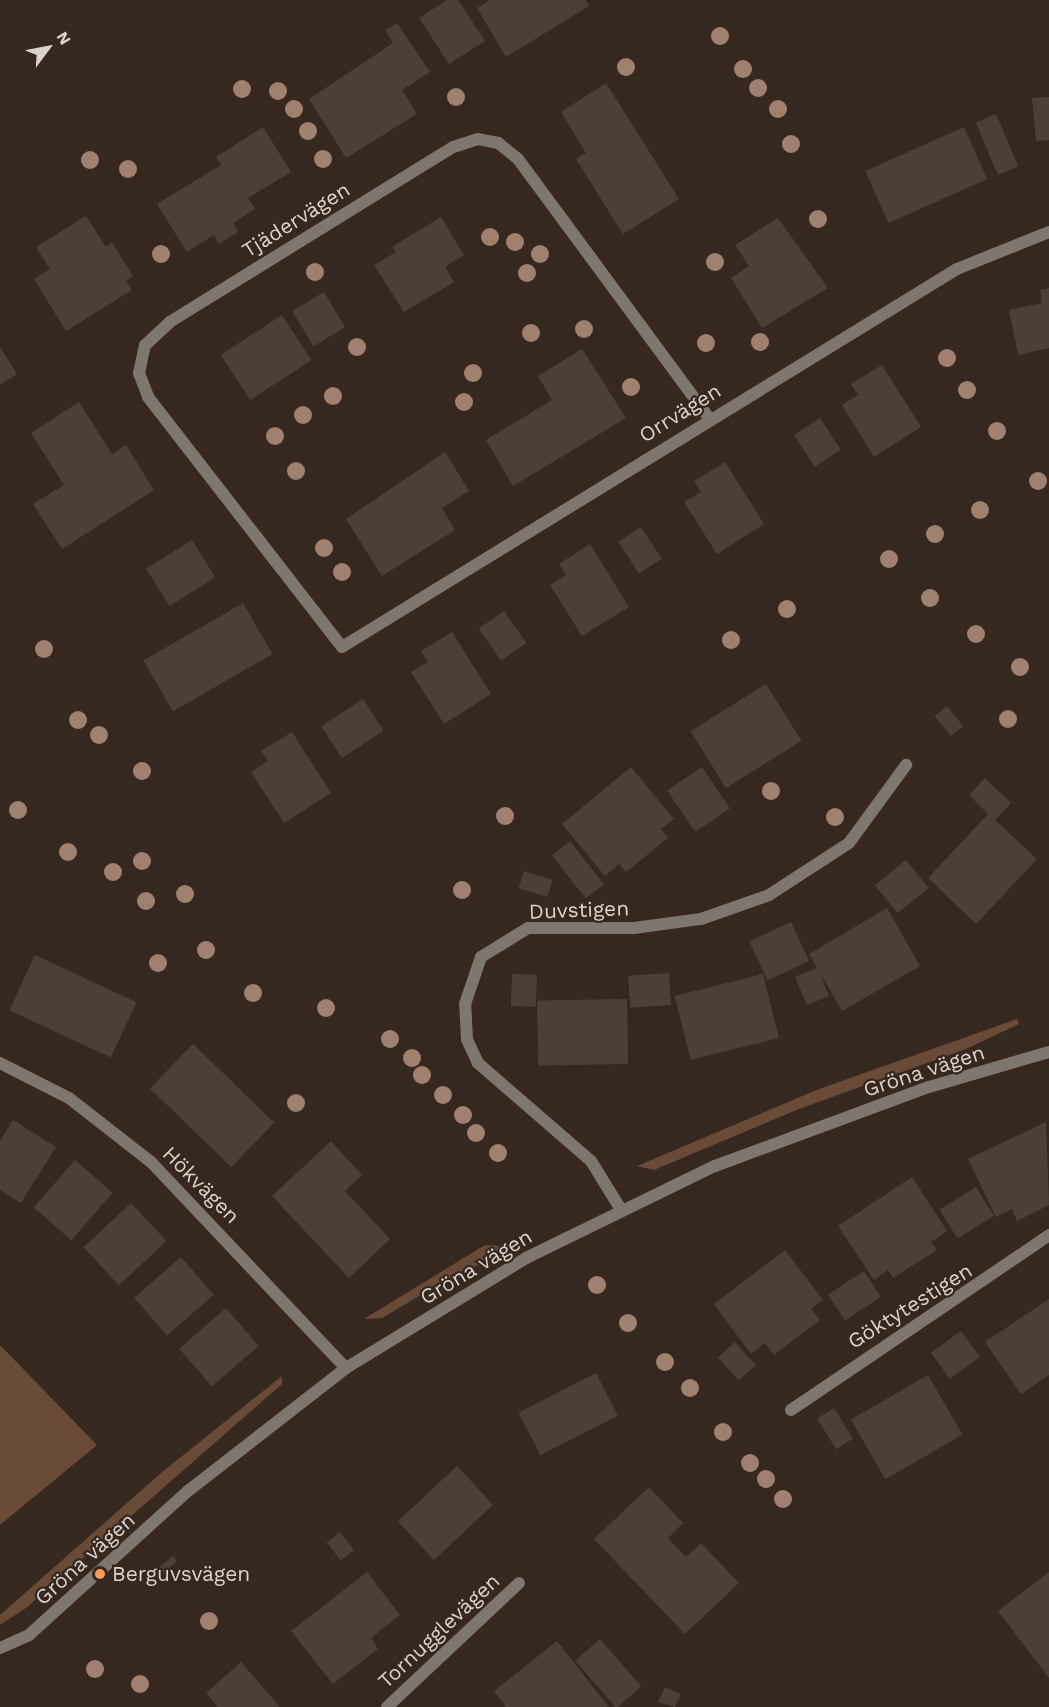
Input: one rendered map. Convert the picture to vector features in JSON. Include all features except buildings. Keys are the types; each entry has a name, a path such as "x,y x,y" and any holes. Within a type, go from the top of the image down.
{"street":[{"name":"Tjädervägen","path":"342,647 148,397 139,373 145,345 170,321 453,147 478,139 498,143 518,159 709,418"},
{"name":"Orrvägen","path":"342,647 709,418 957,269 1049,232"},
{"name":"Duvstigen","path":"620,1208 591,1161 478,1063 468,1039 465,1004 481,957 528,928 634,928 701,919 769,895 849,843 906,765"},
{"name":"Gröna vägen","path":"0,1648 29,1635 188,1491 346,1368 620,1208 715,1166 929,1087 1049,1052"},
{"name":"Hökvägen","path":"0,1063 69,1098 151,1162 346,1368"},
{"name":"Göktytestigen","path":"791,1410 1049,1235"},
{"name":"Tornugglevägen","path":"387,1707 519,1582"}],"shaded area":[{"path":"1017,1019 1019,1024 966,1049 799,1109 654,1170 637,1166 819,1089"},
{"path":"485,1245 503,1246 508,1254 460,1272 382,1318 364,1319"},
{"path":"0,1345 97,1445 0,1525"},
{"path":"282,1376 282,1384 26,1608 0,1625 0,1615 161,1473"}],"place":[{"name":"Berguvsvägen","path":"100,1574"}]}
